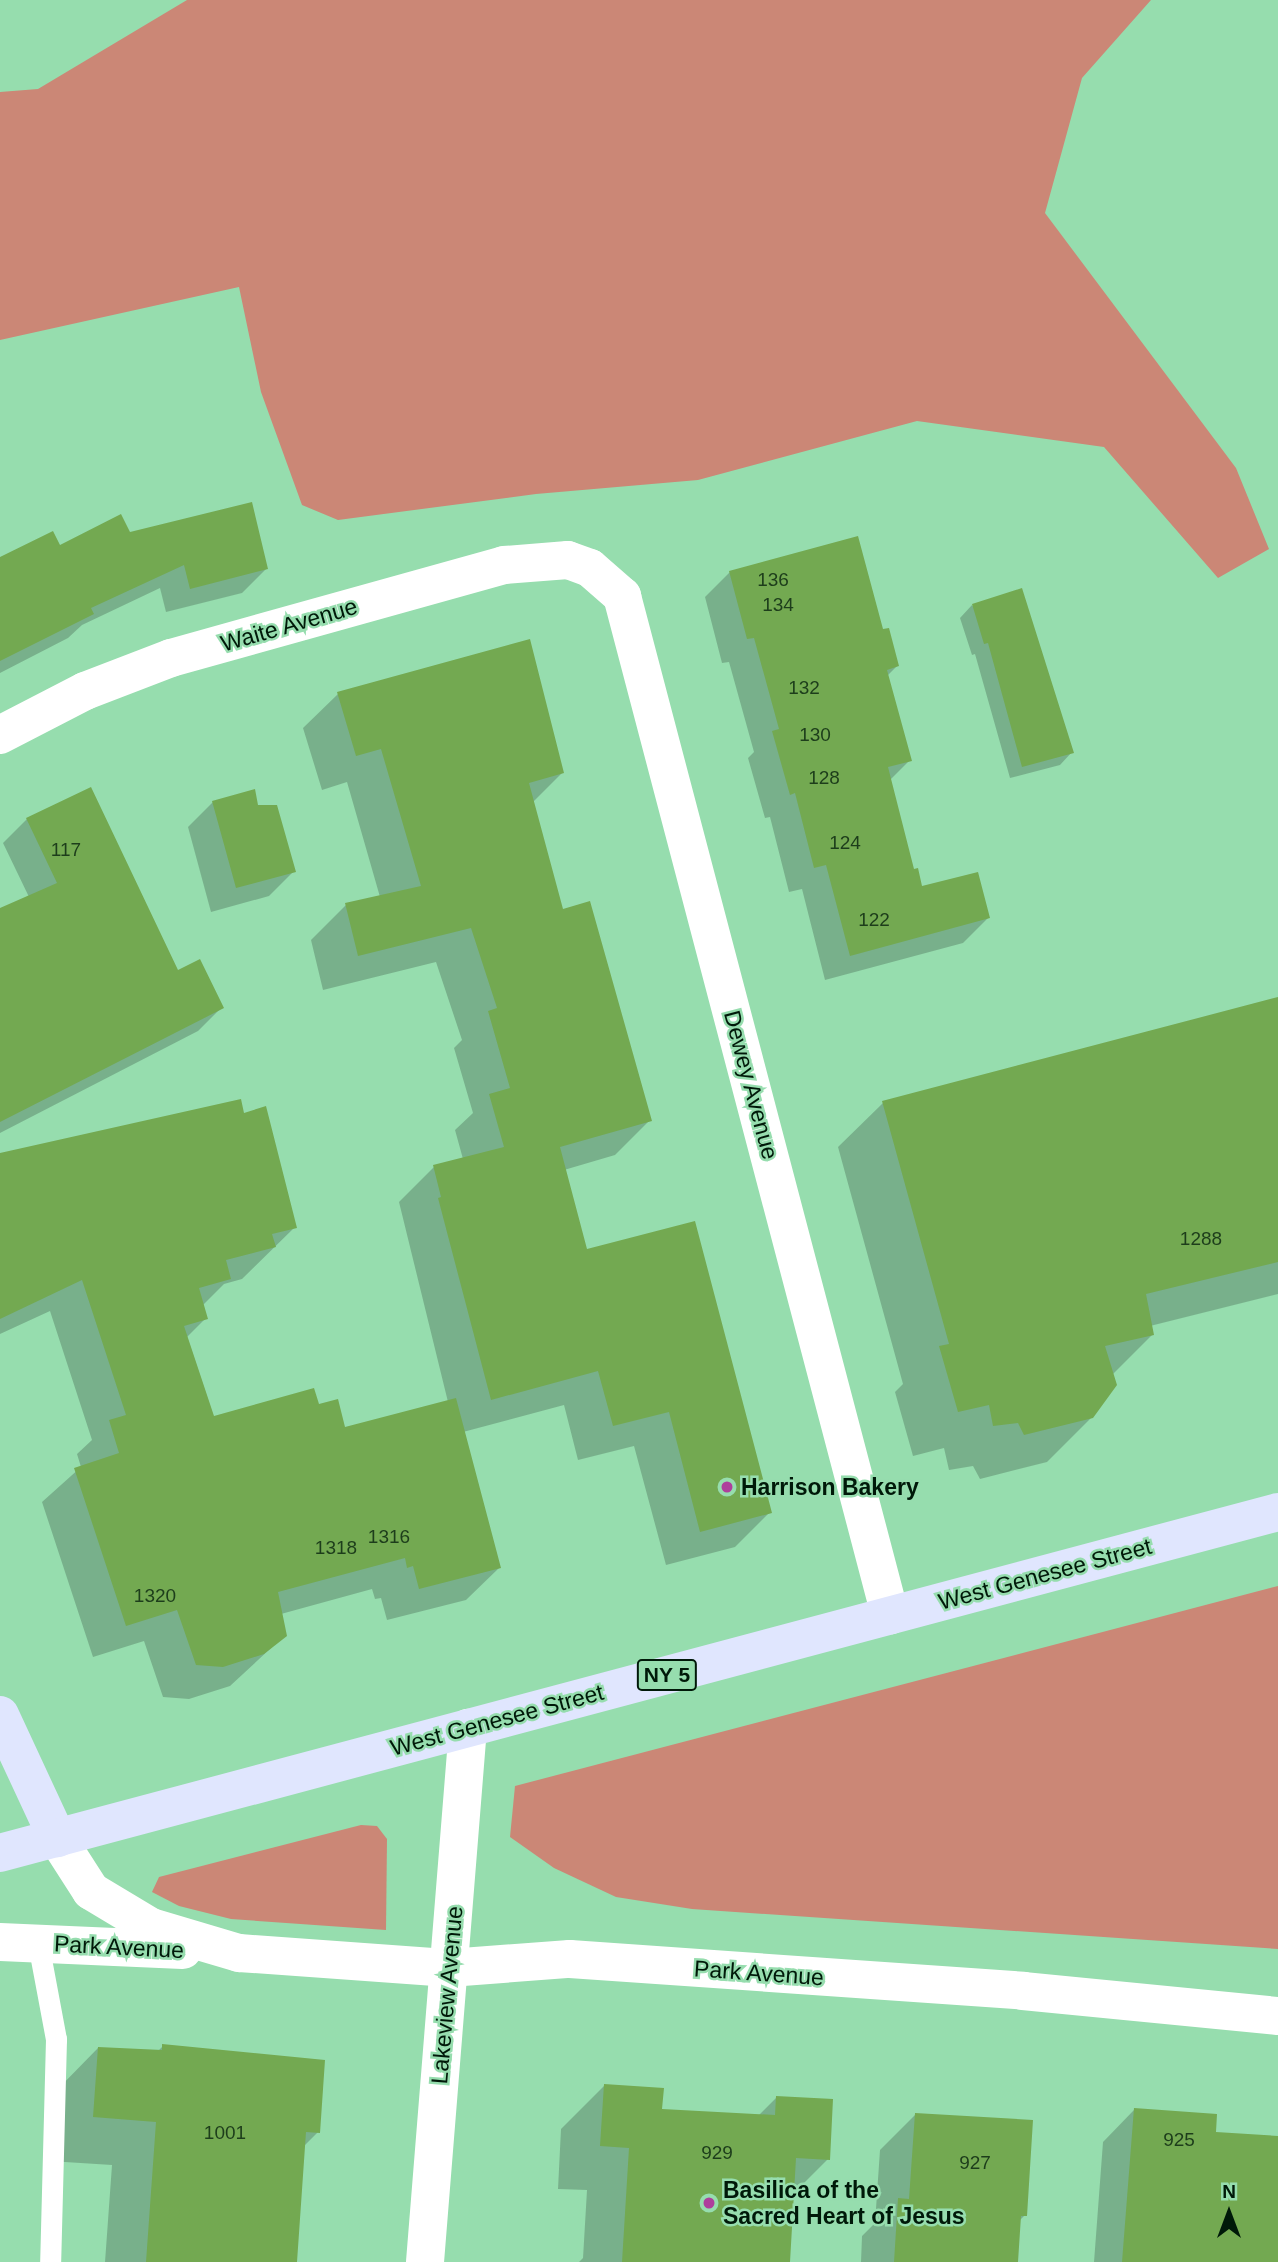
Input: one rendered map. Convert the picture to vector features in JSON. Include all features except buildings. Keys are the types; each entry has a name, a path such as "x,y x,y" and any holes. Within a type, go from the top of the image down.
{"main road":[{"name":"West Genesee Street","path":"0,1853 1278,1512"},
{"path":"0,1714 57,1838"}],"street":[{"name":"Waite Avenue","path":"0,735 85,691 171,658 504,565 568,560 590,568"},
{"name":"Dewey Avenue","path":"590,568 622,596 890,1615"},
{"name":"Lakeview Avenue","path":"425,2262 468,1728"},
{"name":"Park Avenue","path":"57,1838 91,1891 151,1927 239,1953"},
{"name":"Park Avenue","path":"0,1942 239,1953 449,1968 570,1959 1023,1991 1278,2016"}],"lane":[{"path":"38,1943 56,2039 50,2262"}],"shaded area":[{"path":"187,0 1151,0 1082,78 1045,213 1236,468 1269,549 1218,578 1104,447 917,421 698,480 536,494 338,520 302,505 261,392 239,287 0,340 0,92 38,89"},
{"path":"1278,1586 1278,1949 692,1909 616,1897 554,1868 510,1837 515,1786"},
{"path":"361,1825 377,1826 387,1839 386,1930 231,1919 179,1906 152,1892 159,1877"}],"place":[{"name":"Harrison Bakery","path":"727,1487"},
{"name":"Basilica of the Sacred Heart of Jesus","path":"709,2203"}]}
